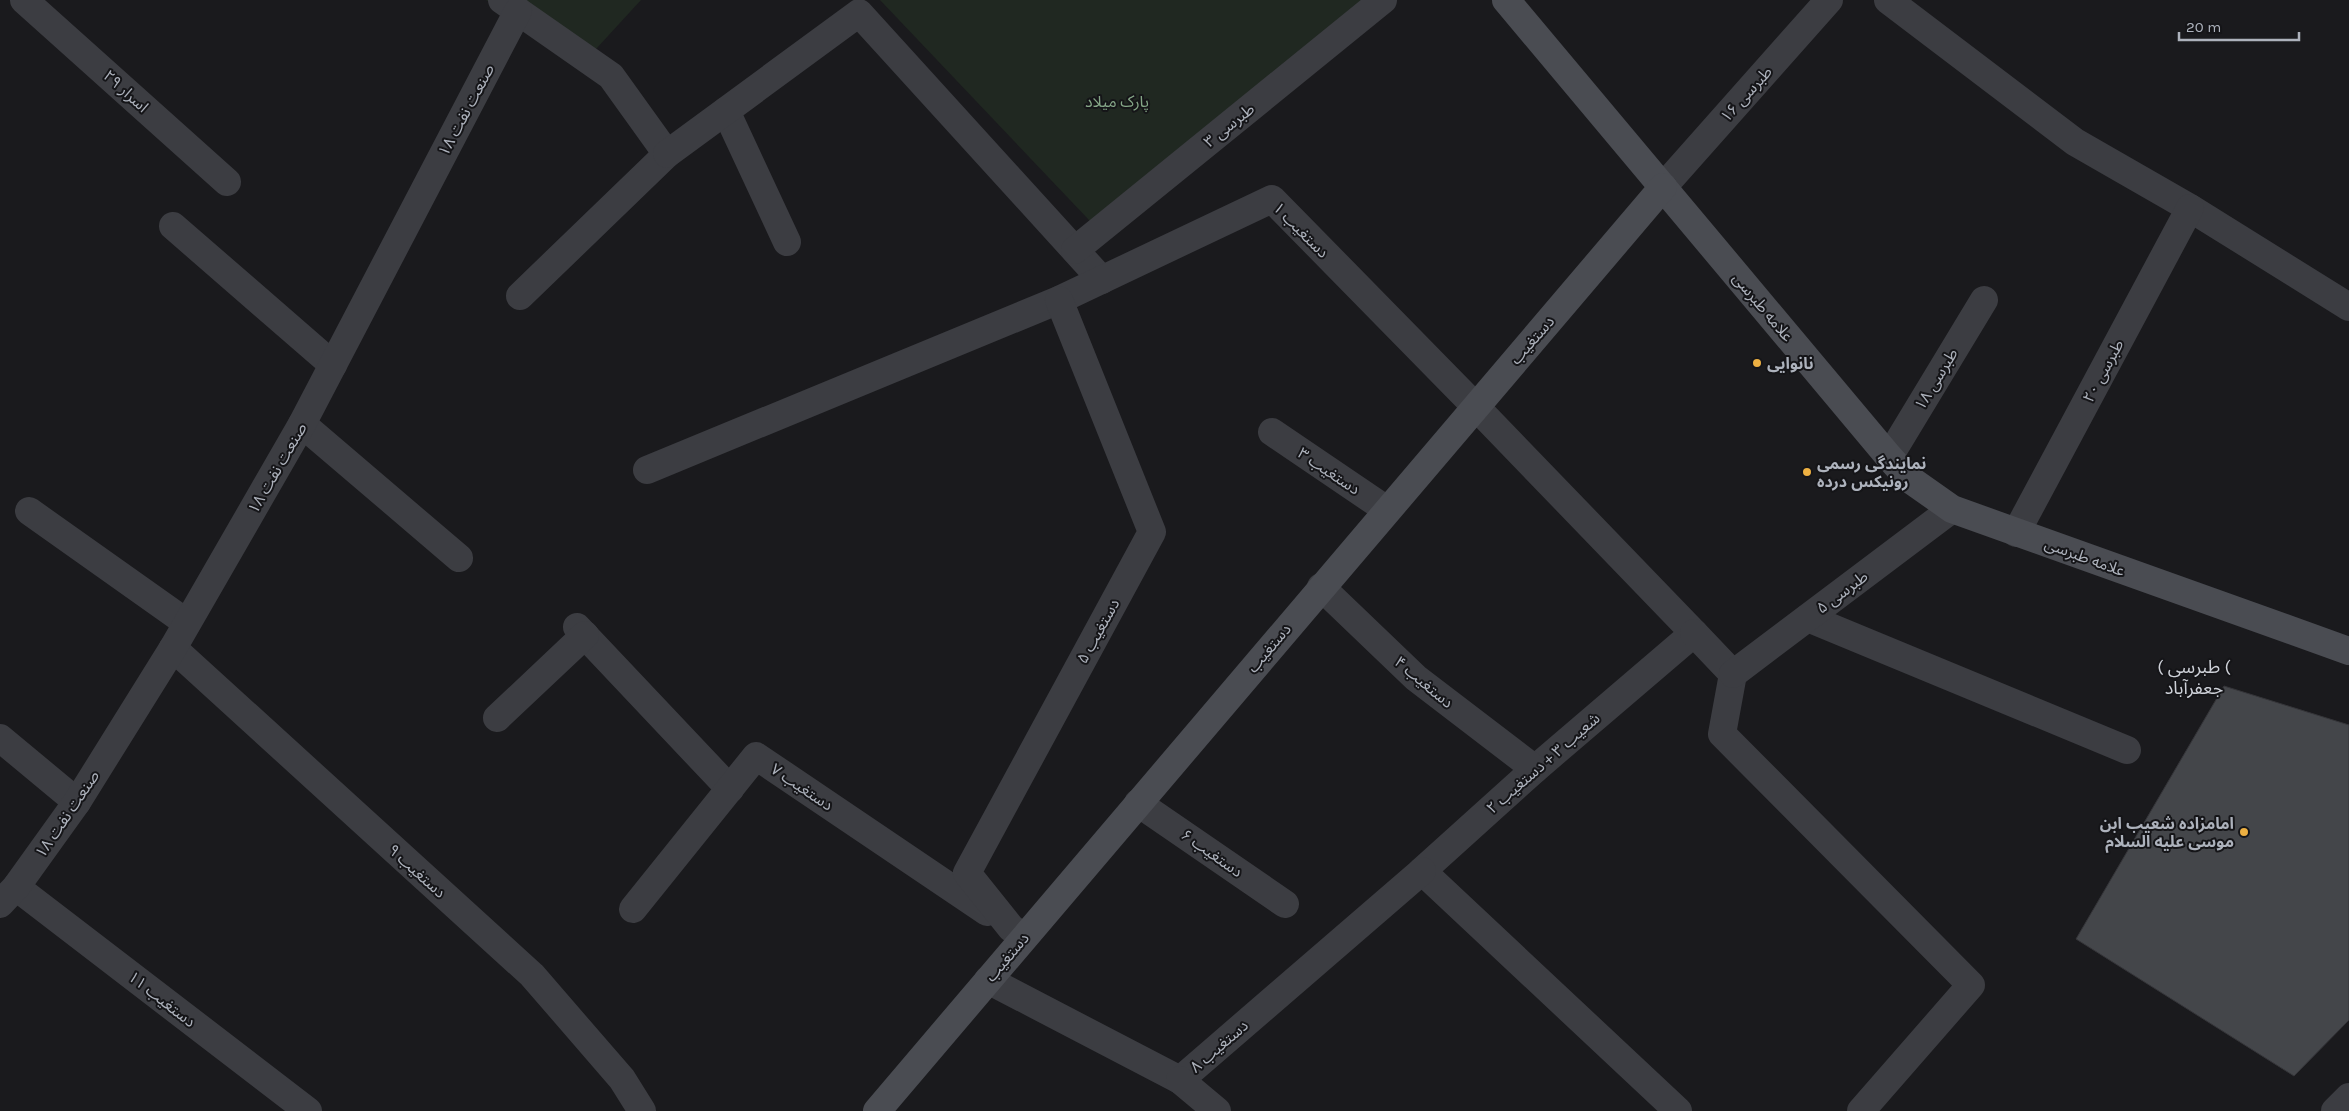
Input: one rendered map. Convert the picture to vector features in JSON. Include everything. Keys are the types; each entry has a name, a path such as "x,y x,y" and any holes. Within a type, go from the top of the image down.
{"main road":[{"name":"علامه طبرسی","path":"1506,0 1888,458 1908,478 1952,509 2349,651"},
{"name":"دستغیب","path":"877,1111 988,980 1018,932 1138,803 1663,187"}],"street":[{"name":"اسرار ۲۹","path":"24,0 227,182"},
{"name":"طبرسی ۳","path":"1074,250 1383,0"},
{"name":"طبرسی ۱۶","path":"1663,187 1829,0"},
{"path":"1888,0 2076,142 2190,208 2349,306"},
{"path":"510,5 611,76 667,154"},
{"name":"صنعت نفت ۱۸","path":"8,895 77,802 173,648 302,424 333,365 510,5"},
{"path":"520,296 667,154 859,13 1102,280"},
{"path":"726,111 787,242"},
{"name":"دستغیب ۱","path":"647,470 1059,300 1272,199 1475,406"},
{"name":"طبرسی ۲۰","path":"2016,533 2190,208"},
{"path":"172,226 333,365"},
{"name":"دستغیب ۵","path":"1018,932 966,873 1152,532 1059,300"},
{"name":"طبرسی ۱۸","path":"1888,458 1984,300"},
{"path":"1475,406 1733,674 1722,734 1971,985 1861,1111"},
{"path":"302,424 459,558"},
{"name":"دستغیب ۳","path":"1272,432 1387,510"},
{"name":"طبرسی ۵","path":"1733,674 1952,509"},
{"path":"29,512 187,623"},
{"name":"دستغیب ۴","path":"1321,587 1416,678 1535,769"},
{"path":"1808,618 2127,750"},
{"path":"497,718 581,631 730,789"},
{"name":"شعیب ۳ + دستغیب ۲","path":"1422,871 1535,769 1694,633"},
{"name":"دستغیب ۹","path":"173,648 532,976 622,1079 642,1111"},
{"path":"0,738 77,802"},
{"name":"دستغیب ۷","path":"633,909 756,756 1018,932"},
{"name":"دستغیب ۶","path":"1138,803 1285,904"},
{"path":"1422,871 1678,1111"},
{"name":"دستغیب ۸","path":"988,980 1180,1080 1422,871"},
{"name":"دستغیب ۱۱","path":"8,895 308,1111"},
{"path":"1180,1080 1217,1111"},
{"path":"2335,1111 2349,1097"}],"green space":[{"path":"486,0 641,0 585,61"},
{"name":"پارک میلاد","path":"880,0 1383,0 1108,240"}],"building":[{"name":"امامزاده شعیب ابن موسی علیه السلام","path":"2224,686 2349,725 2349,1020 2294,1076 2076,939"}],"place":[{"name":"نانوایی","path":"1757,363"},
{"name":"نمایندگی رسمی رونیکس درده","path":"1807,472"},
{"name":"امامزاده شعیب ابن موسی علیه السلام","path":"2244,832"}],"district":[{"name":"( طبرسی ( جعفرآباد","path":"2194,678"}]}
